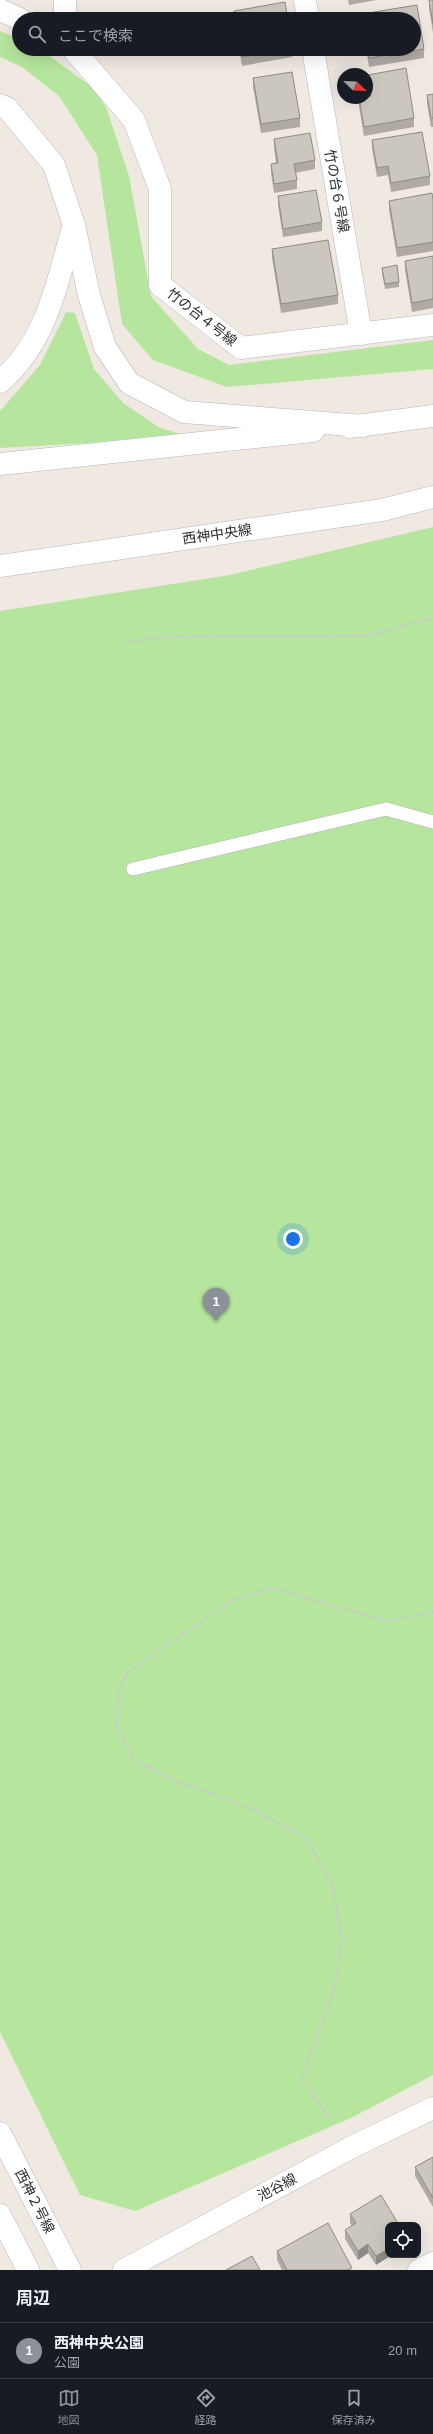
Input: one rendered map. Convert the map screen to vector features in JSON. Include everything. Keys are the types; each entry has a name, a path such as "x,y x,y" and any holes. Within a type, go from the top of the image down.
{"street":[{"path":"65,0 65,12"},
{"path":"305,0 307,12"},
{"path":"0,10 12,15"},
{"name":"竹の台４号線","path":"79,56 134,120 160,189 160,284 241,348 433,325"},
{"name":"竹の台６号線","path":"314,56 361,334"},
{"path":"0,105 7,108 54,166 74,225 89,295 105,346 129,383 184,412 364,426"},
{"path":"0,382 17,367 48,315 74,225"},
{"path":"0,464 364,426 433,416"},
{"name":"西神中央線","path":"0,566 382,510 433,497"},
{"name":"池谷線","path":"124,2270 352,2147 433,2108"},
{"name":"西神２号線","path":"0,2133 70,2270"},
{"path":"0,2215 28,2270"},
{"path":"419,2270 433,2263"}],"lane":[{"path":"133,869 386,809 433,822"}],"path":[{"path":"126,642 165,637 370,635 433,618"},
{"path":"352,2147 302,2081 336,1982 342,1939 332,1884 307,1840 258,1811 169,1778 136,1762 117,1726 118,1695 127,1673 229,1602 272,1588 387,1621 433,1612"}],"green space":[{"path":"0,31 12,36 12,56 50,56 92,87 106,107 129,176 151,296 198,349 229,365 433,340 433,369 227,387 153,360 122,324 97,155 59,96 22,67 0,57"},
{"path":"66,312 75,313 94,369 123,403 160,428 192,437 0,448 0,411 40,365"},
{"path":"433,527 433,2075 351,2118 135,2211 80,2195 0,2032 0,611 230,575"}],"building":[{"path":"429,0 433,0 433,24"},
{"path":"285,2 287,12 234,12"},
{"path":"417,5 418,12 374,12"},
{"path":"421,30 424,49 421,49"},
{"path":"369,56 381,56 369,58"},
{"path":"406,68 414,118 364,127 360,104 373,104 373,74"},
{"path":"292,72 300,118 261,124 253,78"},
{"path":"433,94 433,118 431,118 427,95"},
{"path":"422,132 430,176 391,183 388,166 377,168 372,140"},
{"path":"310,133 315,160 294,164 297,180 274,184 271,164 278,163 274,139"},
{"path":"316,190 322,222 283,229 278,196"},
{"path":"432,193 433,242 397,248 389,201"},
{"path":"328,240 338,295 281,304 272,249"},
{"path":"433,256 433,299 412,303 405,261"},
{"path":"397,265 399,282 385,284 382,268"},
{"path":"433,2157 433,2198 415,2167"},
{"path":"381,2195 397,2222 385,2222 385,2251 376,2256 368,2244 358,2251 345,2230 356,2223 350,2214"},
{"path":"328,2223 352,2268 348,2270 287,2270 277,2251"},
{"path":"252,2256 260,2270 226,2270"}],"place":[{"name":"西神中央公園","path":"216,1321"}]}
